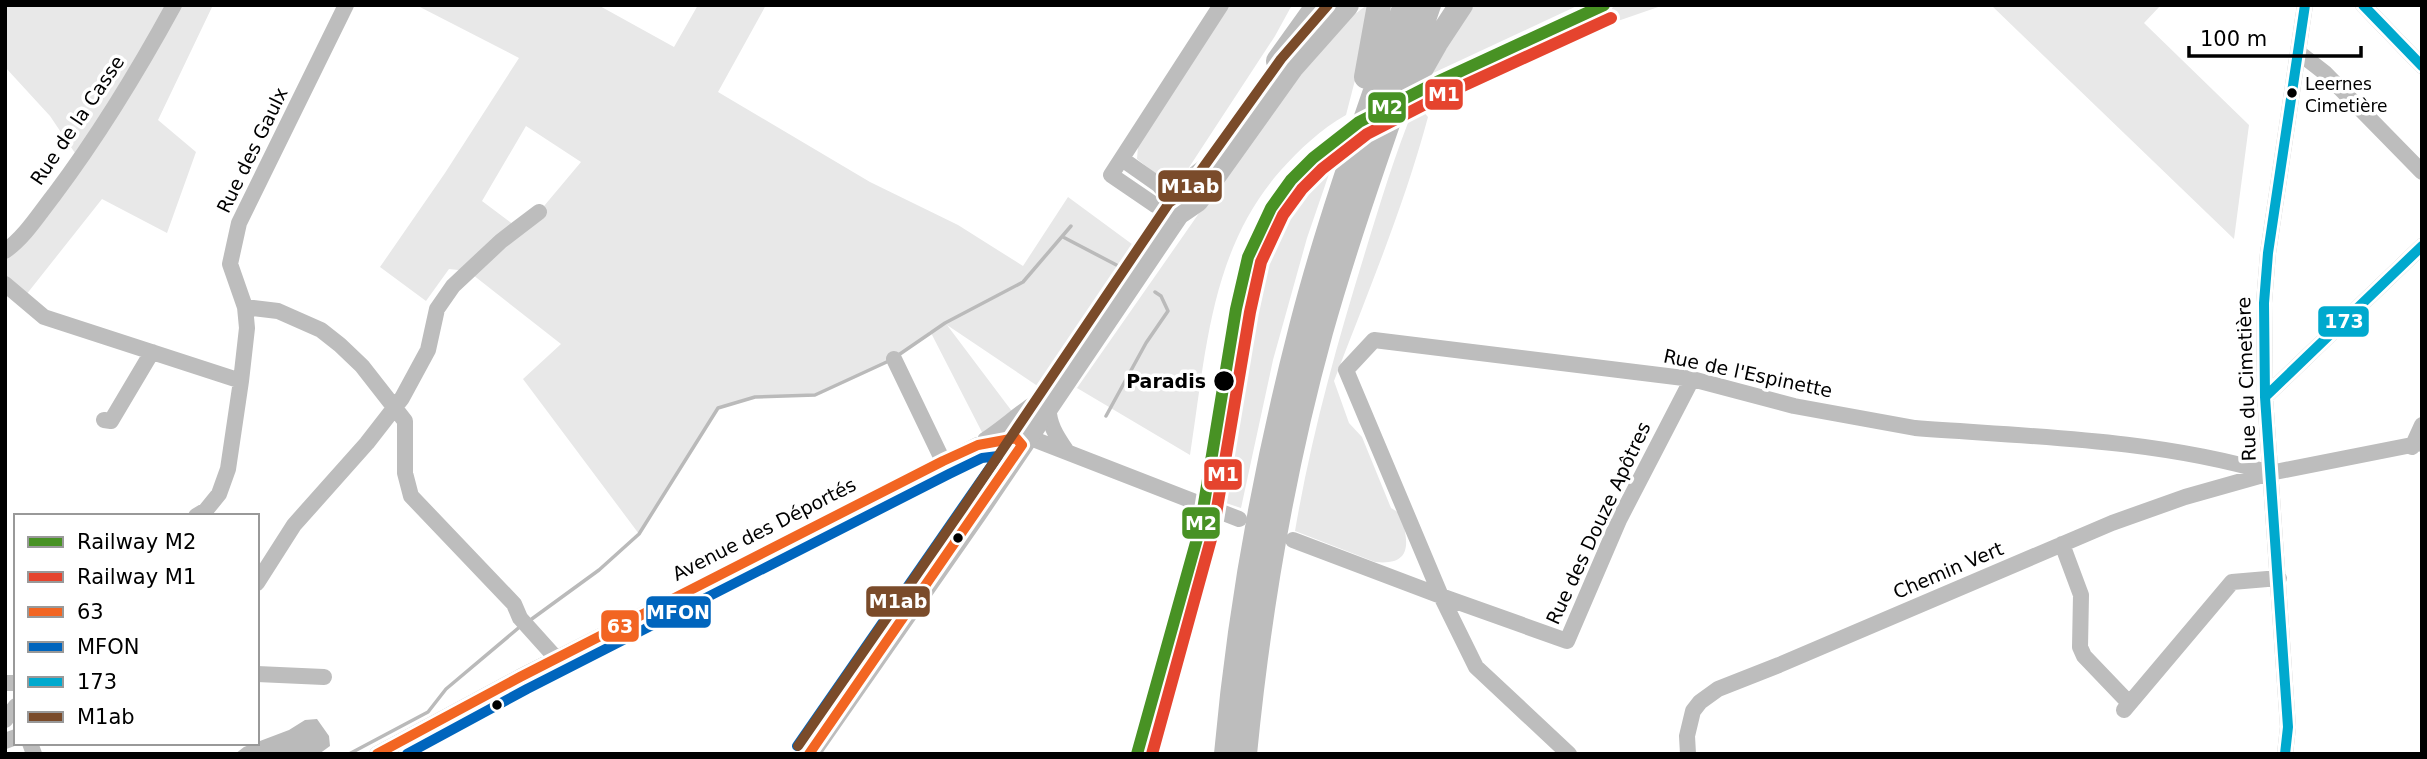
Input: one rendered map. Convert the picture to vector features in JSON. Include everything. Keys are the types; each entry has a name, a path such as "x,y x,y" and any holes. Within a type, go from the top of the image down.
{"highway":[{"path":"1273,68 1303,5"},
{"path":"1181,211 1187,193 1318,5"},
{"path":"1181,211 1197,200 1292,67 1348,5"},
{"path":"1354,150 1357,112 1379,5"},
{"path":"1226,754 1248,579 1280,415 1301,326 1354,150 1405,5"},
{"path":"1245,754 1268,572 1300,415 1321,331 1429,5"},
{"path":"1384,135 1404,107 1419,72 1461,5"}],"main road":[{"path":"809,754 1181,211"}],"street":[{"name":"Rue de la Casse","path":"5,251 38,215 92,141 174,5"},
{"name":"Rue des Gaulx","path":"199,514 219,494 228,469 242,382 247,328 245,307 230,264 239,223 346,5"},
{"path":"1181,211 1155,205 1111,174 1221,5"},
{"name":"Rue du Cimetière","path":"2285,754 2288,727 2265,397 2264,282 2305,5"},
{"path":"2363,5 2422,66"},
{"path":"2298,52 2325,73 2422,172"},
{"path":"1122,159 1159,185 1181,211"},
{"path":"1159,185 1178,185 1205,166"},
{"path":"1155,205 1161,215 1162,225 1158,243"},
{"path":"259,580 294,525 367,443 402,398 422,363 433,335 437,309 453,286 501,241 539,212"},
{"path":"2265,397 2422,246"},
{"path":"5,284 44,317 242,382"},
{"path":"245,307 278,311 321,330 362,366 405,421 405,473 411,496 514,604 524,621 556,659"},
{"name":"Rue de l'Espinette","path":"1441,596 1346,370 1374,340 1692,379 1794,406 1915,428 2153,448 2270,472"},
{"path":"104,420 111,421 152,352"},
{"path":"894,359 943,461"},
{"name":"Rue des Douze Apôtres","path":"1441,596 1567,641 1619,520 1692,379"},
{"path":"1002,475 992,453 978,445 1030,409 1042,397 1054,398 1048,412 1052,427 1066,450"},
{"path":"2417,445 2422,425"},
{"path":"1022,440 1066,450 1239,519"},
{"name":"Avenue des Déportés","path":"377,754 943,461 978,445 1022,440"},
{"name":"Chemin Vert","path":"1688,754 1687,736 1693,711 1700,702 1718,689 2062,544 2185,496 2270,472 2417,445"},
{"path":"1293,540 1441,596 1476,667 1569,754"},
{"path":"2062,544 2081,595 2080,647 2084,656 2127,707 2232,582 2279,578"},
{"path":"259,674 324,677"}],"shaded area":[{"path":"5,5 171,5 77,156 50,116 5,67"},
{"path":"174,5 213,5 158,120 196,152 167,233 102,199 22,300 5,284 5,251 27,230"},
{"path":"416,5 598,5 674,47 698,5 766,5 718,92 870,182 958,225 1023,266 1068,197 1140,250 1042,389 947,325 1017,418 986,440 930,331 894,359 815,395 755,397 718,408 639,534 523,379 561,344 468,271 449,269 426,301 380,267 519,58","holes":["526,126 581,162 539,212 518,228 482,201"]},
{"path":"1228,5 1292,5 1275,36 1186,172 1173,180 1161,178 1137,159 1138,146"},
{"path":"1367,5 1362,53 1346,115 1311,140 1281,170 1257,201 1225,268 1207,341 1190,455 1077,388 1291,83 1328,39"},
{"path":"1472,5 1579,5 1431,74"},
{"path":"1617,5 1664,5 1612,23 1487,76 1449,101 1432,89"},
{"path":"1991,5 2161,5 2144,23 2249,125 2234,239"},
{"path":"1416,103 1428,117 1418,151 1334,381 1349,423 1362,437 1391,508 1401,514 1406,542 1402,556 1388,562 1375,562 1295,531 1316,427 1344,324 1388,179"},
{"path":"1341,139 1307,238 1273,360 1241,508 1223,502 1214,479 1240,308 1248,273 1262,232 1282,201 1306,170"},
{"path":"317,719 329,736 330,746 319,754 235,754 249,745 259,745 259,741 289,730 305,720"}],"waterway":[{"path":"897,356 945,323 1023,282 1071,226"},
{"path":"1063,237 1126,270"},
{"path":"1106,416 1146,343 1168,311 1161,296 1155,292"},
{"path":"529,621 599,570 639,534 718,408 755,397 815,395 891,360"},
{"path":"349,754 428,712 446,689 522,625"}],"rail line":[{"name":"M2","path":"1137,754 1200,528 1236,309 1248,257 1271,208 1291,180 1313,158 1359,122 1437,82 1604,5"},
{"name":"M1","path":"1152,754 1213,532 1261,262 1283,215 1302,189 1322,169 1367,134 1443,95 1611,18"}],"transit line":[{"name":"M1ab","path":"798,746 1169,203 1187,190 1281,59 1328,5"},
{"name":"173","path":"2285,754 2288,727 2265,397 2264,303 2268,253 2305,5"},
{"name":"173","path":"2363,5 2422,66"},
{"name":"173","path":"2265,397 2422,246"},
{"name":"63","path":"377,754 520,677 943,461 978,445 1016,438 1022,445 809,754"},
{"name":"MFON","path":"407,754 527,689 949,474 982,458 998,456 797,746"}],"place":[{"name":"Leernes Cimetière","path":"2292,93"},
{"name":"Paradis","path":"1224,381"}]}
